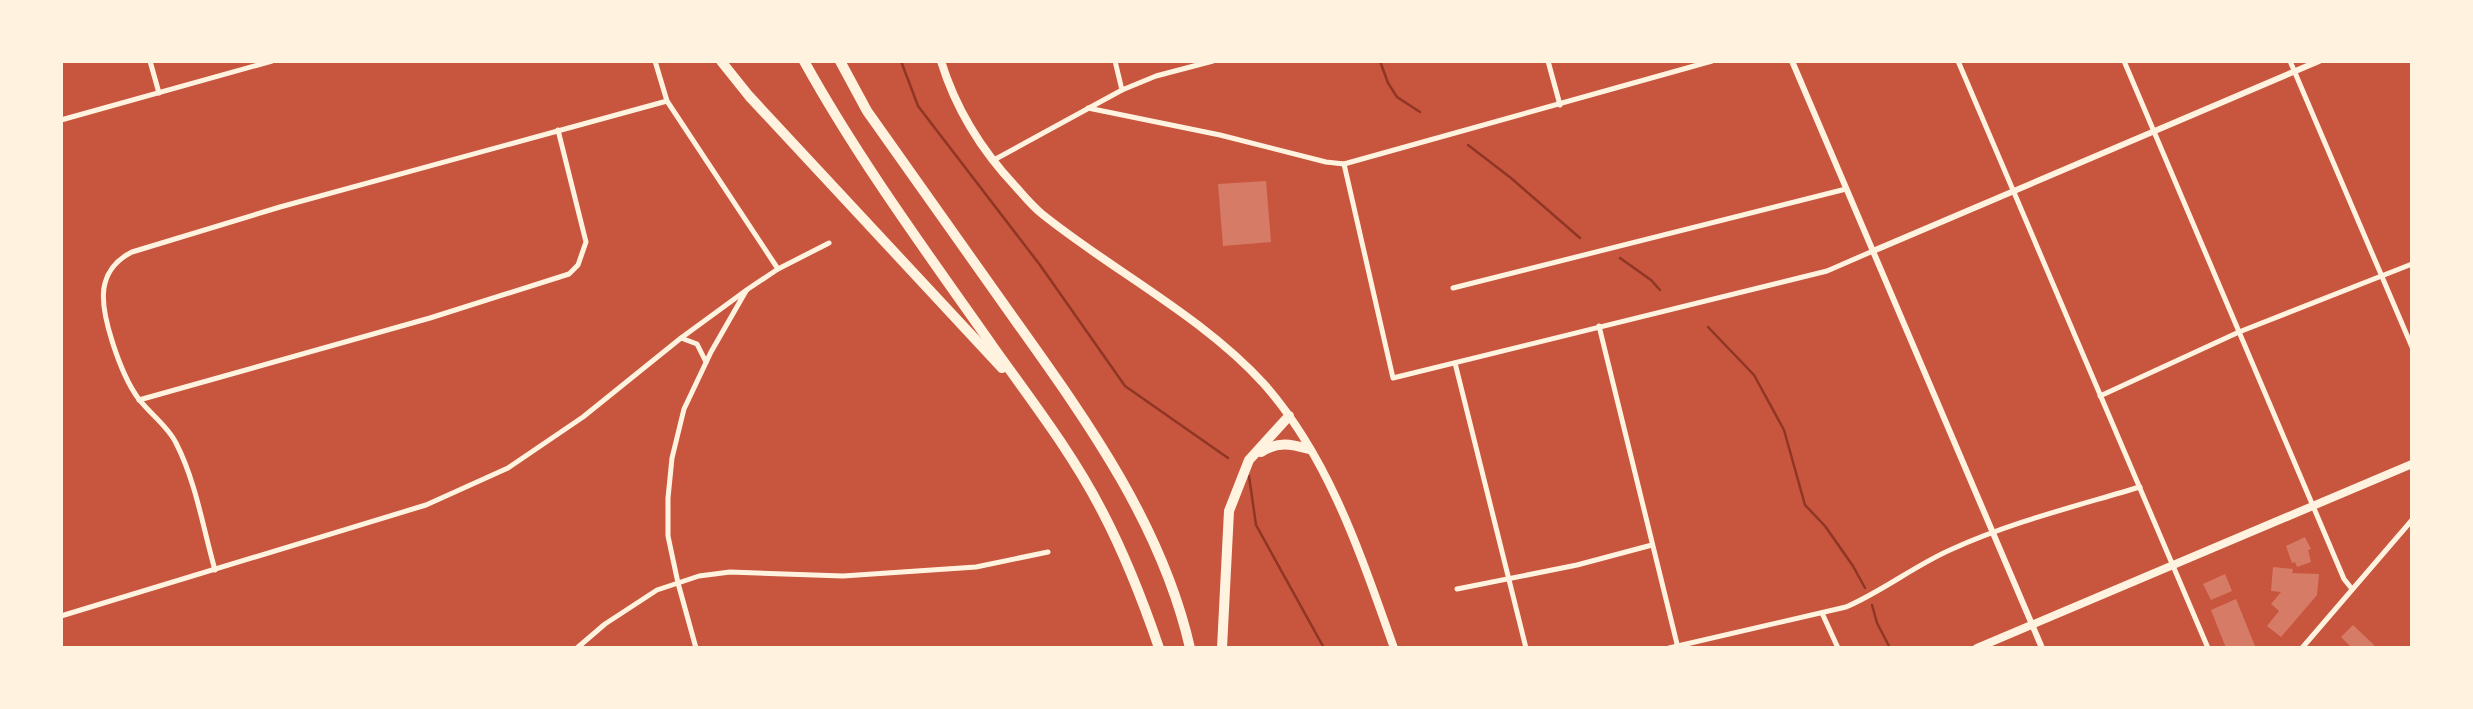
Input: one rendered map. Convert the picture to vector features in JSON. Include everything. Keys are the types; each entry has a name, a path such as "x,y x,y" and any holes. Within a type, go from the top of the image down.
{"highway":[{"path":"721,61 749,96 1030,397"},
{"path":"804,61 836,120 880,187 1062,443 1102,511 1137,585 1159,648"},
{"path":"839,61 867,111 1081,413 1126,487 1162,563 1190,648"},
{"path":"1222,648 1229,511 1249,460 1289,416"},
{"path":"1249,460 1270,445 1286,443 1309,449"}],"main road":[{"path":"942,61 961,111 977,140 992,162 1040,212 1213,337 1263,383 1289,416 1333,489 1394,648"},
{"path":"1977,648 2412,464"}],"street":[{"path":"150,61 159,93"},
{"path":"61,120 272,61"},
{"path":"655,61 667,101 778,270"},
{"path":"1115,61 1122,90"},
{"path":"992,162 1122,90 1156,76 1213,61"},
{"path":"1548,61 1560,105"},
{"path":"1087,108 1344,164 1712,61"},
{"path":"1792,61 2042,648"},
{"path":"1958,61 2208,648"},
{"path":"2124,61 2344,579 2352,589"},
{"path":"2290,61 2412,347"},
{"path":"1344,164 1393,378 1827,271 2319,61"},
{"path":"215,570 186,467 175,440 139,400 123,373 103,297 106,278 112,267 125,256 267,211 667,101"},
{"path":"139,400 469,306 569,274 578,264 586,242 558,130"},
{"path":"1453,288 1846,190"},
{"path":"61,616 426,505 508,468 583,417 681,338 748,289 829,243"},
{"path":"2100,396 2239,332 2412,264"},
{"path":"696,648 668,536 672,458 684,409 706,362 748,289"},
{"path":"1600,326 1678,647"},
{"path":"681,338 697,344 706,362"},
{"path":"1455,363 1526,648"},
{"path":"1669,648 1846,607 1868,597 1922,563 1993,532 2140,487"},
{"path":"2302,648 2412,520"},
{"path":"1457,589 1577,565 1652,545"},
{"path":"577,648 606,624 657,590 699,576 730,572 842,576 976,567 1048,552"},
{"path":"1822,613 1838,648"}],"building":[{"path":"1266,181 1271,242 1223,246 1218,184"},
{"path":"2305,537 2311,549 2308,550 2311,562 2297,567 2295,562 2292,563 2286,546"},
{"path":"2273,567 2293,569 2292,573 2319,574 2317,595 2281,637 2267,626 2279,611 2271,604 2281,592 2271,591"},
{"path":"2225,574 2232,591 2211,600 2203,584"},
{"path":"2236,599 2256,648 2226,648 2211,610"},
{"path":"2353,625 2374,645 2372,648 2352,648 2341,637"}],"waterway":[{"path":"901,61 918,106 1040,265 1125,386 1228,458"},
{"path":"1380,61 1388,83 1397,97 1420,112"},
{"path":"1468,145 1580,238"},
{"path":"1620,258 1651,280 1660,290"},
{"path":"1708,327 1754,375 1784,430 1805,505 1825,526 1865,588"},
{"path":"1249,476 1256,525 1324,648"},
{"path":"1872,605 1877,623 1890,648"}]}
